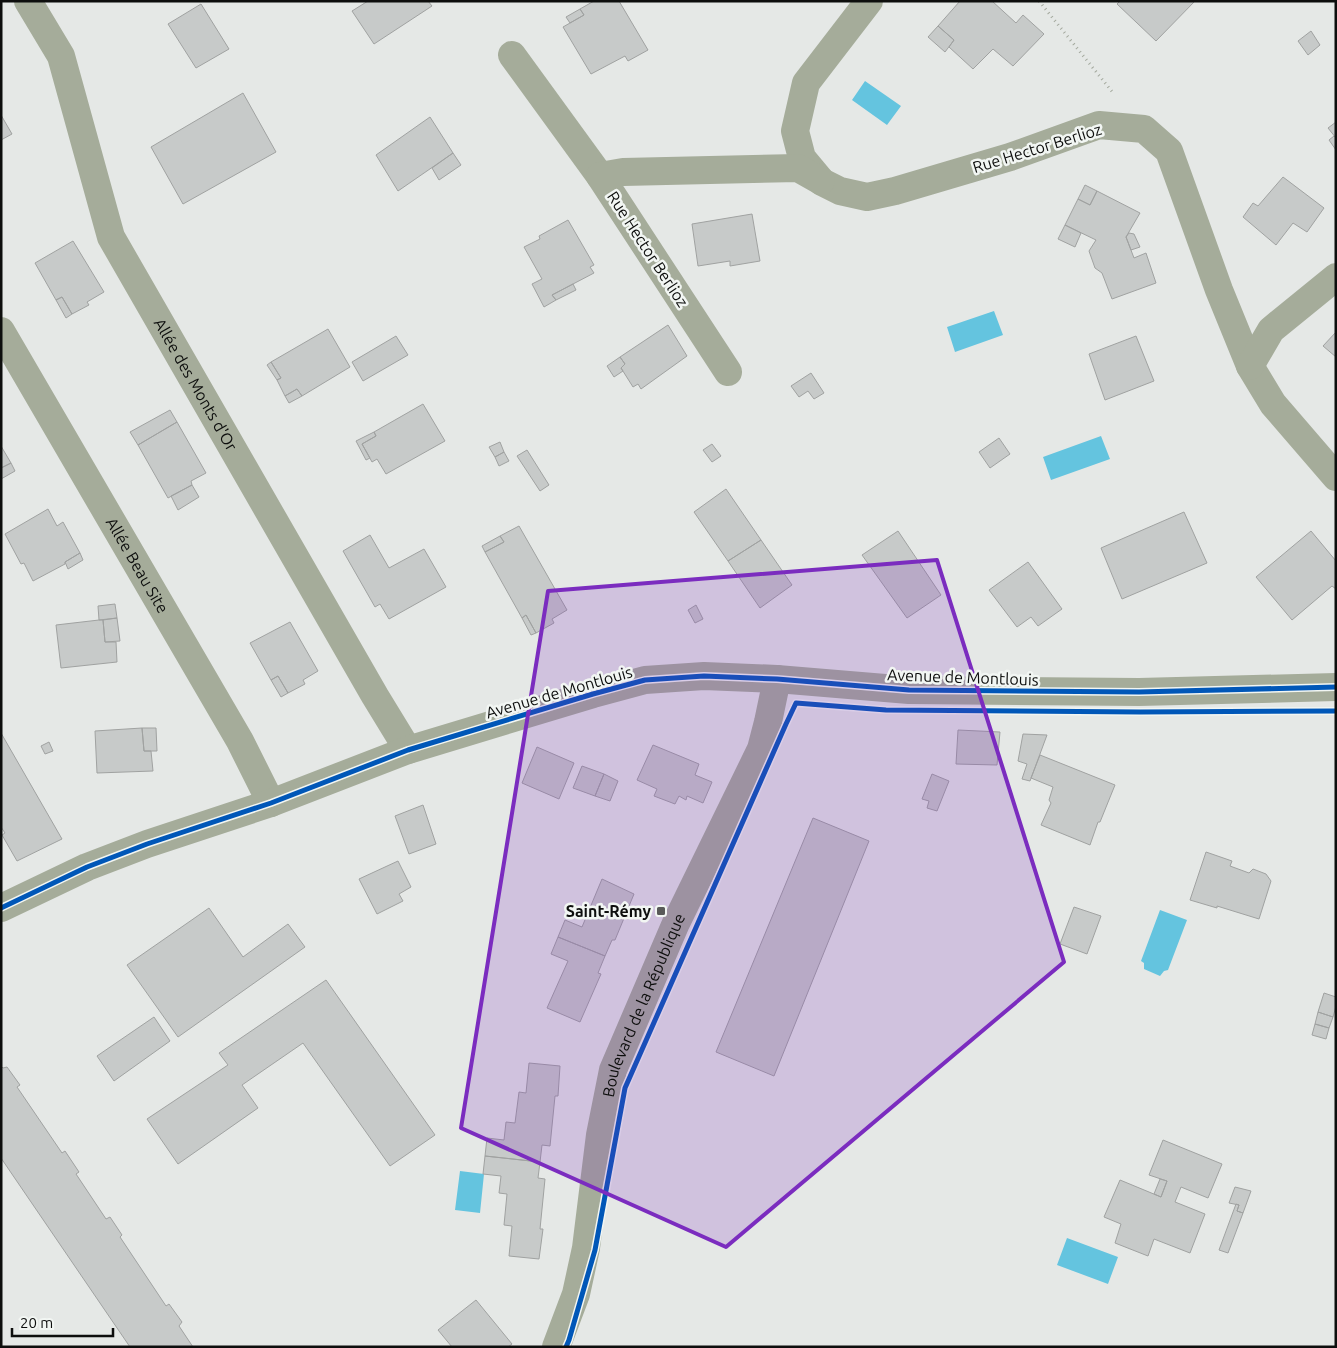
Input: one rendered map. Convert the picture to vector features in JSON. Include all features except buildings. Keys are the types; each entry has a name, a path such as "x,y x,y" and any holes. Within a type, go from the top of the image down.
{"street":[{"name":"Allée des Monts d'Or","path":"28,1 61,56 111,237 375,696 408,750"},
{"name":"Rue Hector Berlioz","path":"822,182 802,158 795,131 806,83 869,1"},
{"name":"Rue Hector Berlioz","path":"512,55 600,176 728,372"},
{"name":"Rue Hector Berlioz","path":"600,176 623,172 798,168 840,191 867,196 895,191 1010,158 1099,125 1144,129"},
{"path":"1144,129 1170,151 1219,290 1250,366 1273,404 1336,477"},
{"path":"1250,366 1271,330 1336,277"},
{"name":"Allée Beau Site","path":"1,331 240,741 271,802"},
{"name":"Avenue de Montlouis","path":"1,908 95,864 147,844 271,802 408,750 645,680 704,676 777,679 909,690 1139,692 1336,687"},
{"name":"Boulevard de la République","path":"556,1347 576,1294 586,1248 600,1135 613,1070 676,923 760,749 777,679"}],"path":[{"path":"1039,1 1144,129"}],"highlighted area":[{"path":"937,560 1064,962 726,1247 461,1128 548,591"}],"water":[{"path":"865,81 901,106 887,125 852,100"},
{"path":"994,311 1003,335 955,352 947,327"},
{"path":"1101,436 1110,459 1051,480 1043,457"},
{"path":"1160,910 1187,920 1168,970 1164,971 1160,976 1144,969 1144,963 1141,961"},
{"path":"460,1171 484,1174 480,1213 455,1210"},
{"path":"1067,1238 1118,1257 1108,1284 1057,1265"}],"cycle path":[{"path":"1,908 87,867 147,844 271,803 408,750 645,680 704,676 777,679 909,690 1139,692 1336,687"},
{"path":"566,1347 595,1250 625,1088 796,703 886,710 1336,711"}],"place":[{"name":"Saint-Rémy","path":"661,911"}]}
